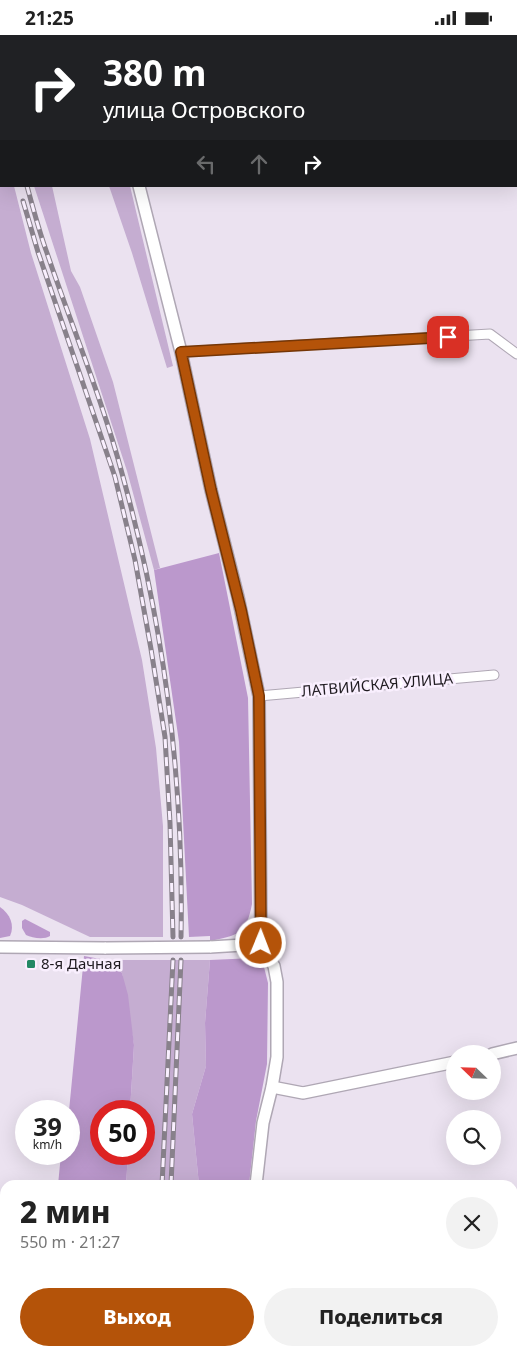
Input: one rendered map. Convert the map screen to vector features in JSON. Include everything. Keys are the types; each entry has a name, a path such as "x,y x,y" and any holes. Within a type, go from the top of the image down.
{"main road":[{"path":"139,187 181,352 211,490 244,621 259,696 261,943 274,966 277,982 277,1057 264,1123 257,1180"},
{"path":"0,947 210,947 261,943"},
{"path":"501,1052 517,1048"},
{"path":"272,1087 303,1093 446,1064"}],"street":[{"path":"181,352 490,334 517,354"},
{"name":"ЛАТВИЙСКАЯ УЛИЦА","path":"259,696 494,675"}],"shaded area":[{"path":"0,187 14,187 31,253 90,439 142,660 156,748 163,826 163,937 90,937 22,905 0,897"},
{"path":"34,187 52,187 71,271 80,287 113,382 160,568 154,570 127,471"},
{"path":"109,187 130,187 173,366 167,368 132,253"},
{"path":"219,553 248,698 252,904 247,922 239,932 228,937 210,941 210,936 189,937 179,742 154,570"},
{"path":"0,907 9,916 12,928 10,936 0,938"},
{"path":"25,919 50,932 50,936 38,938 26,935 22,928 22,921"},
{"path":"84,956 106,960 122,973 128,995 134,1045 131,1100 90,1100 90,1165 127,1165 126,1180 58,1180 60,1165 80,1165 80,1100 70,1100"},
{"path":"262,959 268,983 267,1064 256,1121 250,1180 199,1180 192,1114 206,1066 205,1023 210,960"},
{"path":"106,960 210,960 205,1023 206,1066 192,1114 199,1180 126,1180 127,1165 155,1165 155,1100 131,1100 134,1045 122,973"}],"railway":[{"path":"27,187 44,245 97,392 115,449 150,590 160,647 175,763 179,821 181,937"},
{"path":"23,201 38,252 115,477 135,560 165,737 170,823 173,937"},
{"path":"162,1180 173,960"},
{"path":"171,1180 181,960"}],"place":[{"name":"8-я Дачная","path":"31,964"}],"route":[{"path":"261,943 259,696 228,551 211,490 181,352 448,337"}]}
